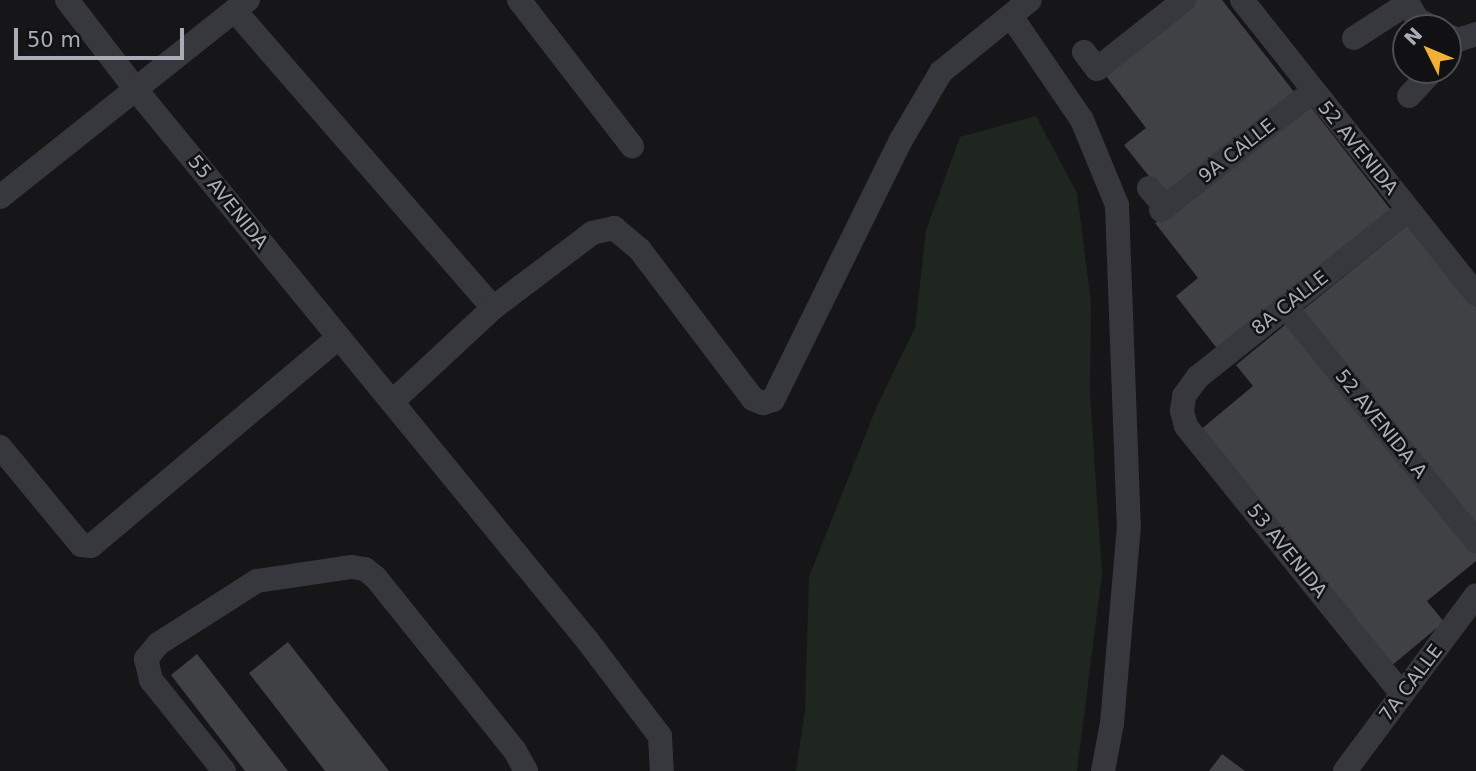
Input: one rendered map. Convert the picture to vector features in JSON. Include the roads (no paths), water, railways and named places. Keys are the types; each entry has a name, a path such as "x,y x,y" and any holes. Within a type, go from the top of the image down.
{"street":[{"name":"55 AVENIDA","path":"68,0 136,91 587,640 660,736 662,771"},
{"path":"519,0 632,146"},
{"path":"392,402 493,308 592,233 614,228 640,250 753,399 763,403 773,400 901,140 941,72 1030,0"},
{"path":"1090,60 1184,0"},
{"name":"52 AVENIDA","path":"1242,0 1312,92 1476,294"},
{"path":"1354,38 1406,2"},
{"path":"0,197 241,6 493,308"},
{"path":"1011,16 1082,120 1117,205 1129,525 1112,723 1104,771"},
{"path":"1409,96 1420,84"},
{"name":"9A CALLE","path":"1149,188 1163,209 1312,92"},
{"name":"8A CALLE","path":"1182,403 1198,377 1408,210"},
{"name":"52 AVENIDA A","path":"1285,306 1476,541"},
{"path":"0,447 81,545 91,546 339,337"},
{"name":"53 AVENIDA","path":"1182,403 1186,426 1402,694"},
{"path":"224,771 151,680 146,659 158,644 257,581 352,567 365,569 376,578 515,751 526,771"},
{"name":"7A CALLE","path":"1345,771 1476,595"}]}
